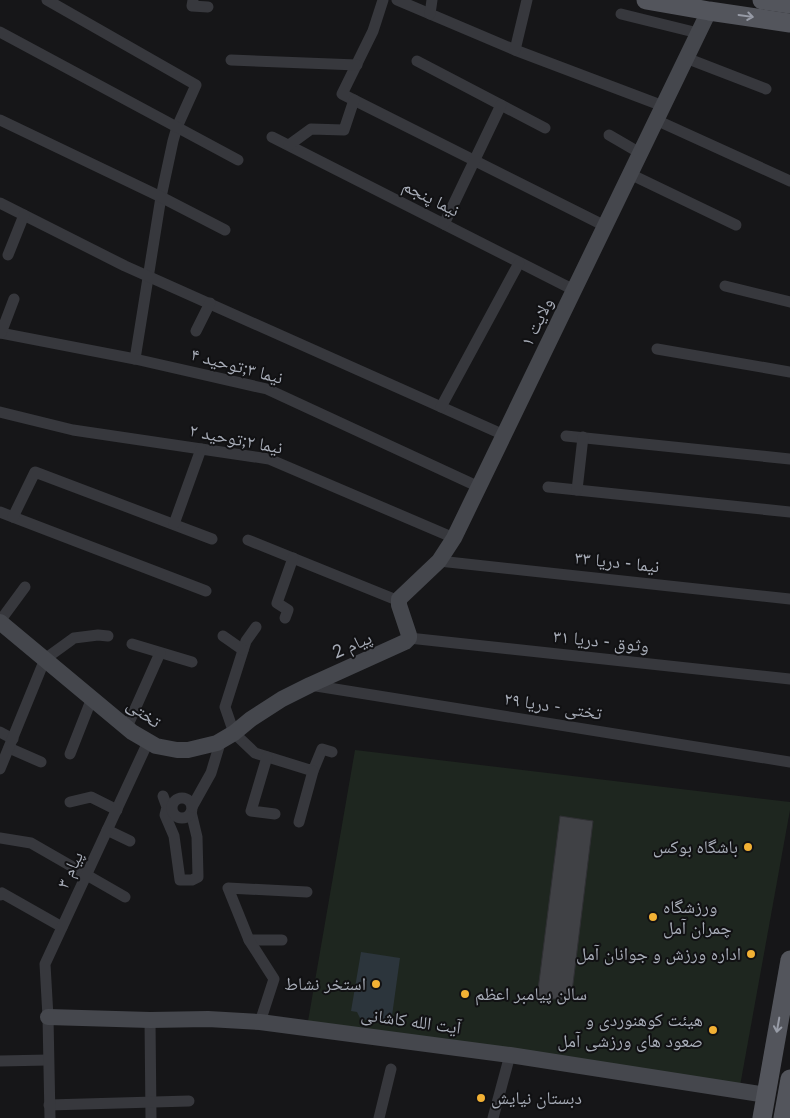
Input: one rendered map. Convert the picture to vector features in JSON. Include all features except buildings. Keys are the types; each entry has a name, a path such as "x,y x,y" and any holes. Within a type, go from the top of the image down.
{"main road":[{"path":"646,0 790,22"},
{"path":"762,0 790,4"},
{"path":"762,1118 790,960"},
{"path":"783,1118 790,1079"}],"street":[{"path":"47,0 196,86 177,127 161,198 135,359"},
{"path":"193,0 192,6 208,7"},
{"path":"383,0 374,30 342,94 605,226"},
{"path":"397,0 659,113 790,181"},
{"path":"430,14 432,0"},
{"path":"515,50 527,0"},
{"name":"ولایت ۱","path":"399,601 400,597 439,561 454,538 709,11"},
{"path":"621,14 698,33"},
{"path":"0,32 238,160"},
{"path":"686,58 766,88"},
{"path":"231,60 357,65"},
{"path":"416,61 545,128"},
{"path":"289,145 311,129 344,130 354,100"},
{"path":"444,224 501,105"},
{"path":"0,120 225,230"},
{"path":"609,135 640,152"},
{"name":"نیما پنجم","path":"272,137 574,290"},
{"path":"630,174 736,226"},
{"path":"0,203 124,266 504,435"},
{"path":"8,255 24,215"},
{"path":"441,407 519,263"},
{"path":"725,286 790,302"},
{"path":"0,333 14,299"},
{"path":"196,330 210,303"},
{"name":"نیما ۳;توحید ۴","path":"0,333 135,359 267,389 479,487"},
{"path":"657,349 790,372"},
{"name":"نیما ۲;توحید ۲","path":"0,412 73,430 269,459 454,538"},
{"path":"566,436 790,459"},
{"path":"577,490 583,437"},
{"path":"174,524 201,449"},
{"path":"13,517 35,472 212,539"},
{"path":"548,487 790,512"},
{"path":"0,512 206,591"},
{"path":"248,540 399,601 409,632 409,638"},
{"path":"285,618 288,610 277,603 293,558"},
{"name":"نیما - دریا ۳۳","path":"439,561 790,599"},
{"path":"0,622 25,587"},
{"name":"تختی","path":"0,622 127,727 156,746 177,750 198,748 228,736 270,707 310,685"},
{"path":"191,810 197,837 198,877 192,880 180,880 174,836 165,815 167,803 173,814 180,818 188,816 191,810 211,773 228,736 224,708 246,641 256,627"},
{"path":"0,769 45,659 74,638 98,635 108,636"},
{"path":"223,636 243,650"},
{"name":"وثوق - دریا ۳۱","path":"409,638 790,679"},
{"name":"پیام 2","path":"310,685 401,645 409,638"},
{"path":"132,644 192,662"},
{"path":"127,727 160,653"},
{"name":"تختی - دریا ۲۹","path":"310,685 790,762"},
{"path":"70,754 92,698"},
{"path":"0,732 11,743 41,762"},
{"path":"228,736 256,753 313,771"},
{"name":"پيام ۳","path":"50,1118 45,964 148,742"},
{"path":"299,822 313,771 322,749 332,752"},
{"path":"267,757 251,811 275,814"},
{"path":"70,802 91,797 117,810"},
{"path":"107,830 130,841"},
{"path":"174,836 183,834 197,837"},
{"path":"0,838 31,843 125,896"},
{"path":"178,862 188,863 198,859"},
{"path":"260,1022 274,980 249,940 228,888 306,892"},
{"path":"0,895 2,893 62,927"},
{"path":"249,940 282,940"},
{"name":"آیت الله کاشانی","path":"48,1017 150,1020 208,1019 260,1022 510,1055 766,1095"},
{"path":"150,1020 151,1118"},
{"path":"493,1118 510,1055"},
{"path":"0,1061 48,1060"},
{"path":"379,1118 391,1069"},
{"path":"49,1105 189,1100"}],"shaded area":[{"path":"355,750 790,802 740,1086 307,1027"},
{"name":"استخر نشاط","path":"361,952 400,958 391,1023 375,1022 360,1018 357,1012 351,1011"}],"place":[{"name":"باشگاه‌ بوکس","path":"748,847"},
{"name":"ورزشگاه چمران آمل","path":"653,917"},
{"name":"اداره ورزش و جوانان آمل","path":"751,954"},
{"name":"استخر نشاط","path":"376,984"},
{"name":"سالن پیامبر اعظم","path":"465,994"},
{"name":"هیئت کوهنوردی و صعود های ورزشی آمل","path":"713,1030"},
{"name":"دبستان نیایش","path":"481,1098"}]}
